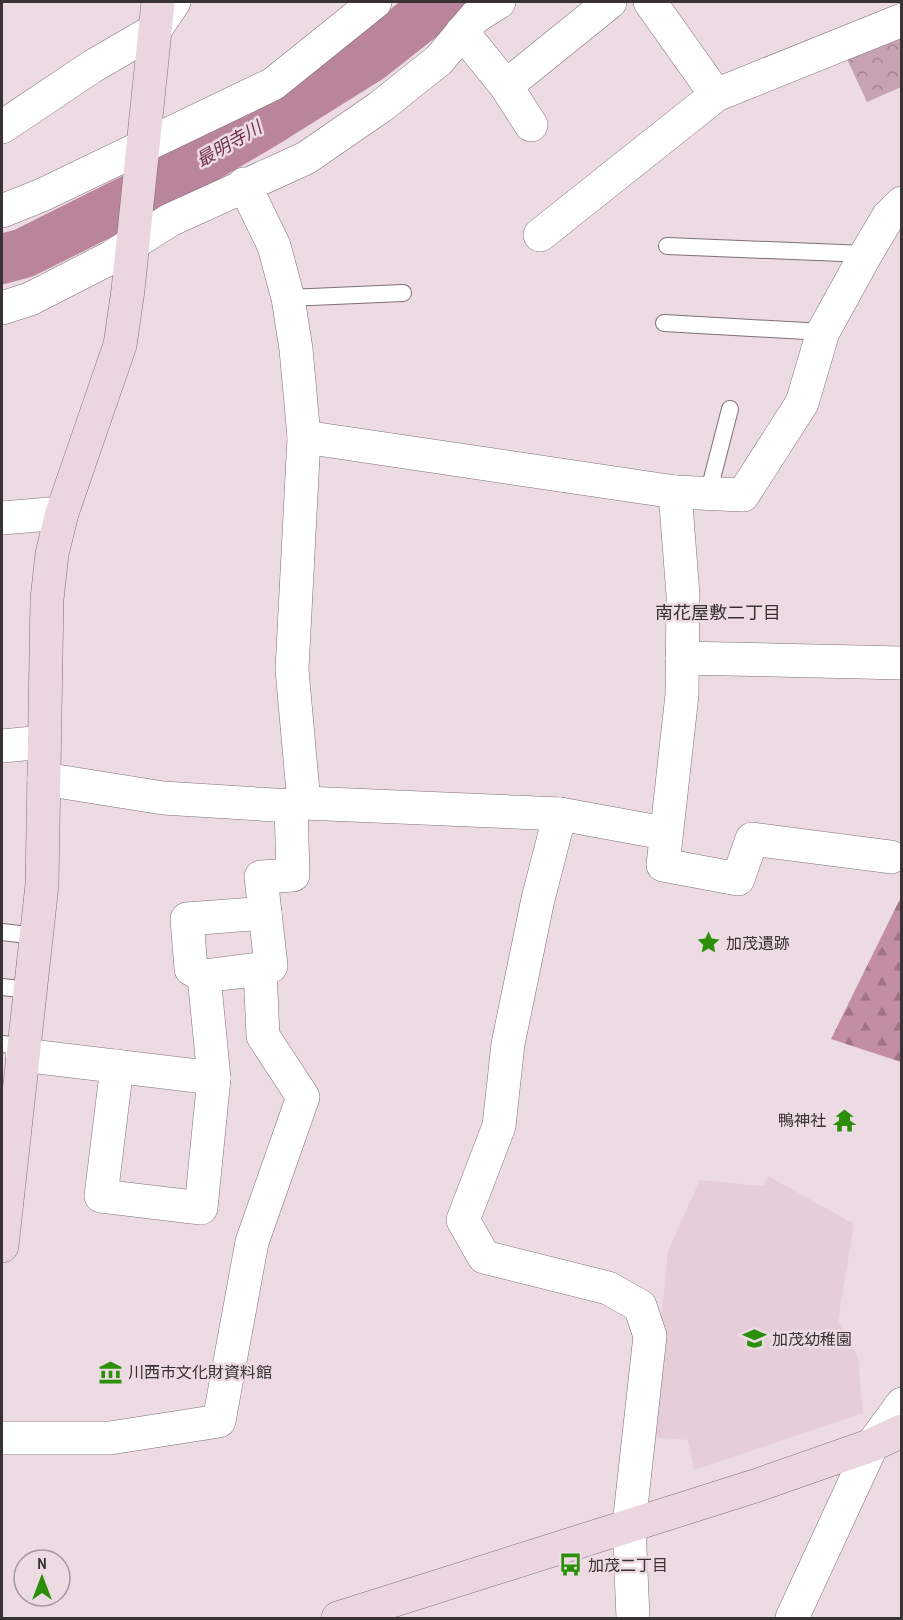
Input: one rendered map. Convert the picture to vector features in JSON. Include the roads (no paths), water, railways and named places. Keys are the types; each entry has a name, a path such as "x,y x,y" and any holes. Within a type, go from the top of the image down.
{"street":[{"path":"2,127 93,66 174,2"},
{"path":"2,211 142,155 273,84 375,2"},
{"path":"2,308 30,299 110,258 134,238 170,220 244,184 306,158 380,107 439,60 475,17 499,2"},
{"path":"506,86 610,2"},
{"path":"651,2 716,95"},
{"path":"2,1245 15,1048 15,988 36,936 42,885 47,599 52,554 62,513 120,345 134,238 157,16"},
{"path":"540,235 716,95 902,20"},
{"path":"462,32 506,86 531,125"},
{"path":"244,184 274,246 288,298 297,349 304,437 292,670 297,805 293,875 261,877 271,966 204,976 191,969 187,919 265,913"},
{"path":"304,437 675,492 743,495 802,403 823,332 866,254 900,207"},
{"path":"675,492 683,595 682,695 664,833 663,865 738,879 752,839 891,856"},
{"path":"2,518 62,513"},
{"path":"682,658 902,663"},
{"path":"2,746 45,742"},
{"path":"44,779 163,798 560,814 664,833"},
{"path":"560,814 537,899 508,1044 499,1126 463,1220 484,1257 608,1288 640,1306 650,1336 629,1525 633,1618"},
{"path":"2,1438 110,1438 219,1421 252,1242 303,1097 263,1036 261,969"},
{"path":"117,1066 101,1196 201,1208 213,1078 204,976"},
{"path":"15,1048 117,1066 213,1078"},
{"path":"792,1618 872,1445 902,1404"},
{"path":"338,1618 758,1485 872,1445 902,1431"}],"lane":[{"path":"668,246 866,254"},
{"path":"288,298 403,293"},
{"path":"664,322 823,332"},
{"path":"708,494 730,408"},
{"path":"2,932 36,936"}],"waterway":[{"name":"最明寺川","path":"2,259 24,253 156,187 262,125 369,58 440,2"}],"place":[{"name":"加茂遺跡","path":"708,943"},
{"name":"鴨神社","path":"844,1120"},
{"name":"加茂幼稚園","path":"754,1339"},
{"name":"川西市文化財資料館","path":"110,1372"},
{"name":"加茂二丁目","path":"570,1565"}],"district":[{"name":"南花屋敷二丁目","path":"718,613"}]}
